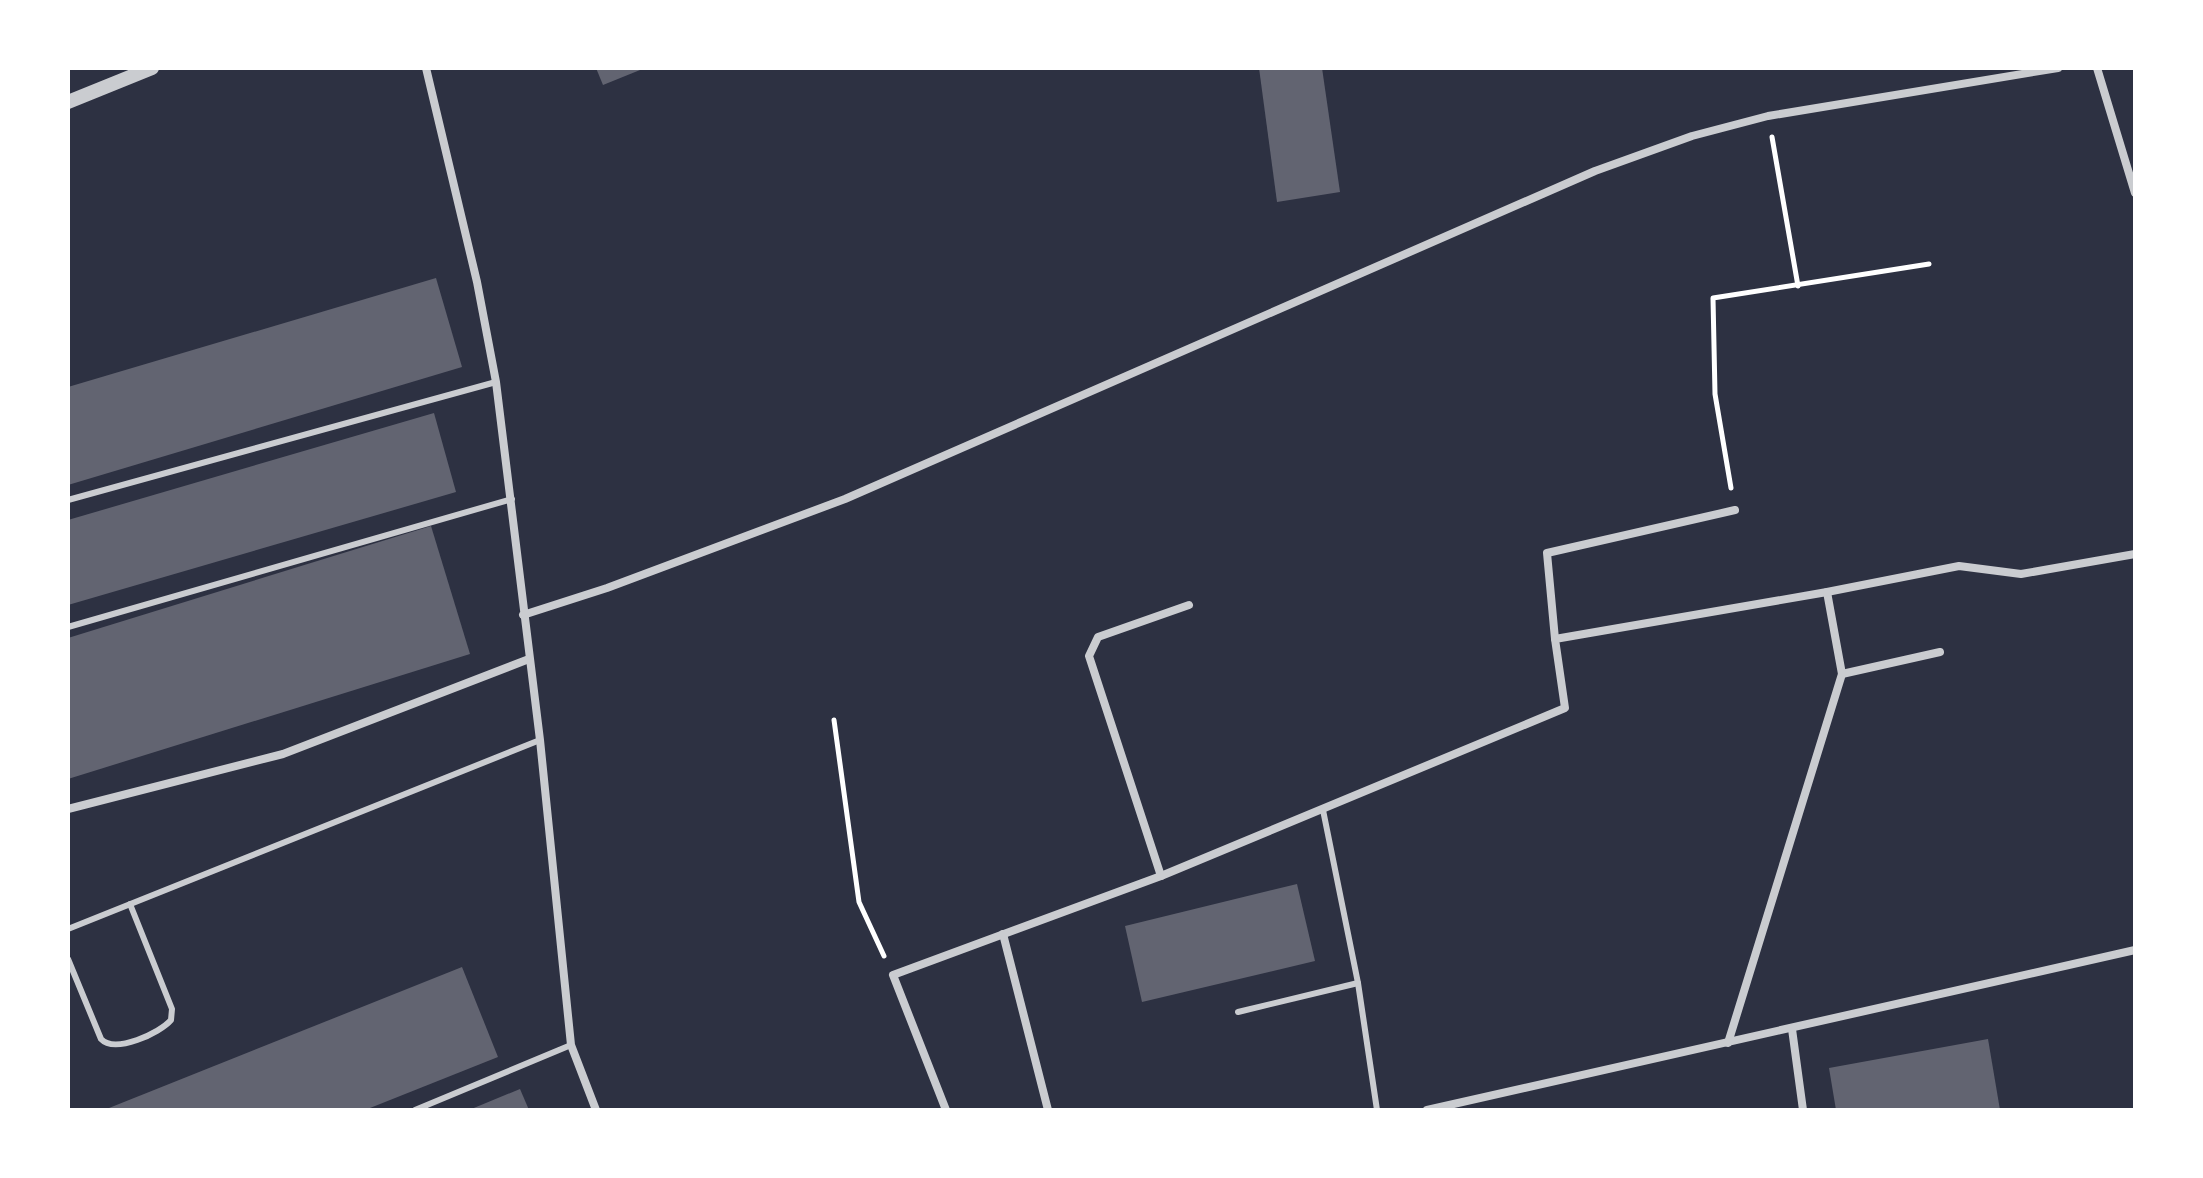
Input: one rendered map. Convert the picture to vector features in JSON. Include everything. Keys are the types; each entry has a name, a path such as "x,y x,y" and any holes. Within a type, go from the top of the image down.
{"street":[{"path":"68,102 152,68"},
{"path":"426,68 477,282 496,382 540,740 571,1045 596,1110"},
{"path":"523,615 607,588 845,499 1595,171 1692,136 1768,116 2058,68"},
{"path":"2097,68 2131,171 2135,193"},
{"path":"946,1110 893,975 1161,876 1565,708 1547,553 1735,510"},
{"path":"1555,639 1959,566 2021,574 2135,554"},
{"path":"1728,1043 1842,674 1827,592"},
{"path":"1161,876 1089,656 1098,637 1107,632 1189,605"},
{"path":"1842,674 1940,652"},
{"path":"68,809 283,754 529,659"},
{"path":"1003,934 1048,1110"},
{"path":"1427,1110 2135,950"},
{"path":"1792,1029 1803,1110"}],"lane":[{"path":"68,500 496,382"},
{"path":"68,627 512,499"},
{"path":"68,929 540,740"},
{"path":"1323,810 1358,983 1377,1110"},
{"path":"68,959 106,1045 116,1047 165,1028 171,1020 172,1009 130,904"},
{"path":"1238,1012 1358,983"},
{"path":"415,1110 571,1045"}],"path":[{"path":"1768,116 1798,286"},
{"path":"1735,510 1715,394 1713,298 1929,264"},
{"path":"834,720 859,902 893,975"}],"building":[{"path":"596,68 645,68 603,85"},
{"path":"1259,68 1322,68 1340,192 1277,202"},
{"path":"436,278 462,367 68,485 68,387"},
{"path":"434,413 456,492 68,605 68,520"},
{"path":"431,526 470,654 68,779 68,638"},
{"path":"1297,884 1315,961 1142,1002 1125,926"},
{"path":"462,967 498,1057 365,1110 104,1110"},
{"path":"1988,1039 2000,1110 1836,1110 1829,1068"},
{"path":"520,1089 529,1110 469,1110"}]}
